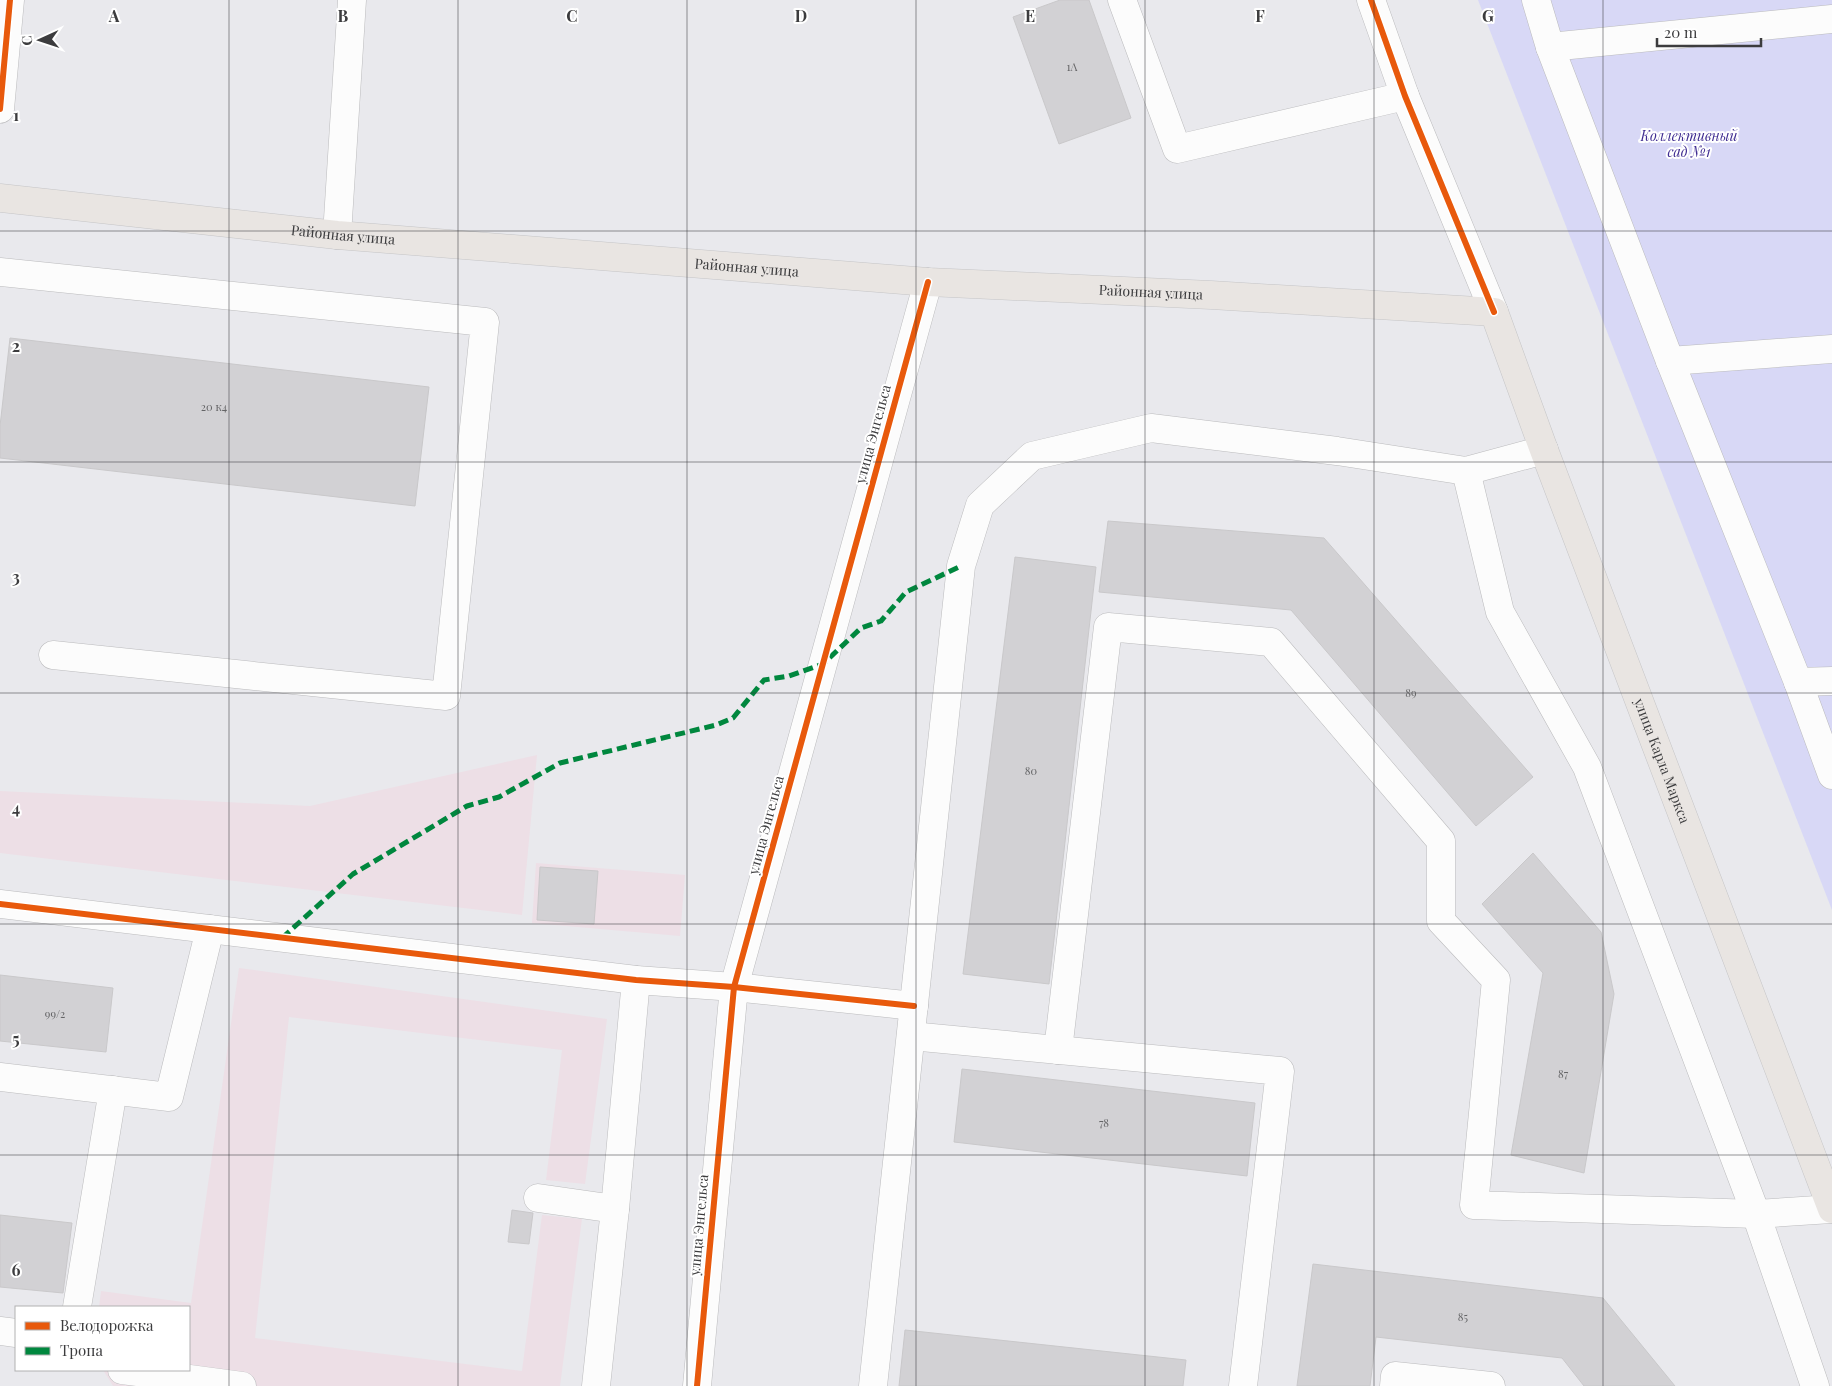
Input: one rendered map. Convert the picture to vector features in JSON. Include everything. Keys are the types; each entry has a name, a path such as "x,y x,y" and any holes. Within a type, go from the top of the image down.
{"main road":[{"name":"Районная улица","path":"0,198 337,235 928,282 1211,295 1494,312"},
{"name":"улица Карла Маркса","path":"1494,312 1544,450 1832,1209"}],"street":[{"path":"0,109 10,0"},
{"path":"337,235 352,0"},
{"path":"1122,0 1177,149 1404,96"},
{"path":"1371,0 1404,96 1494,312"},
{"path":"1536,0 1550,48 1670,361 1798,682 1832,775"},
{"path":"1550,48 1832,19"},
{"path":"0,272 485,322 446,696 53,654"},
{"name":"улица Энгельса","path":"696,1386 734,987 928,282"},
{"path":"1670,361 1832,349"},
{"path":"873,1386 961,566 980,505 1032,456 1151,428 1337,451 1466,471 1544,450"},
{"path":"1466,471 1500,612 1587,768 1756,1214 1815,1386"},
{"path":"1058,1050 1108,627 1271,642 1441,842 1442,921 1496,980 1474,1205 1756,1214 1832,1209"},
{"path":"1798,682 1832,681"},
{"path":"0,904 636,980 734,987 914,1006"},
{"path":"0,1077 169,1096 210,929"},
{"path":"596,1386 616,1209 636,980"},
{"path":"911,1036 1280,1071 1243,1386"},
{"path":"77,1306 112,1090"},
{"path":"538,1198 616,1209"},
{"path":"0,1331 15,1333"},
{"path":"130,1371 242,1386"},
{"path":"1394,1386 1395,1376 1491,1386"}],"shaded area":[{"path":"537,755 522,915 0,853 0,791 310,806"},
{"path":"536,863 685,875 680,936 532,923"},
{"path":"239,968 607,1019 585,1184 546,1180 562,1050 289,1017 255,1338 522,1371 542,1215 582,1219 560,1386 113,1386 104,1371 190,1371 190,1306 99,1306 101,1291 191,1303"}],"green space":[{"name":"Коллективный сад №1","path":"1478,0 1832,0 1832,910"}],"building":[{"path":"1060,0 1089,0 1131,118 1059,144 1013,17"},
{"path":"10,338 429,387 415,506 0,458 0,426"},
{"path":"1108,521 1324,538 1533,777 1476,826 1291,610 1099,592"},
{"path":"1015,557 1096,567 1049,984 963,974"},
{"path":"1533,853 1601,932 1614,994 1584,1173 1511,1155 1543,973 1482,904"},
{"path":"540,867 598,871 594,924 537,920"},
{"path":"0,975 113,988 106,1052 0,1041"},
{"path":"962,1069 1255,1103 1247,1176 954,1142"},
{"path":"512,1210 533,1213 529,1244 508,1242"},
{"path":"0,1215 72,1223 63,1293 0,1287"},
{"path":"1313,1264 1603,1298 1675,1386 1584,1386 1562,1358 1376,1337 1370,1386 1297,1386"},
{"path":"905,1330 1186,1360 1183,1386 899,1386"}],"marked path":[{"path":"282,938 353,874 467,806 499,797 560,763 716,725 733,718 764,680 789,676 823,664 861,628 881,621 906,592 961,566"}],"cycle path":[{"path":"0,109 10,0"},
{"path":"1371,0 1405,96 1494,312"},
{"path":"697,1386 734,987 928,282"},
{"path":"0,904 636,980 734,987 914,1006"}]}
